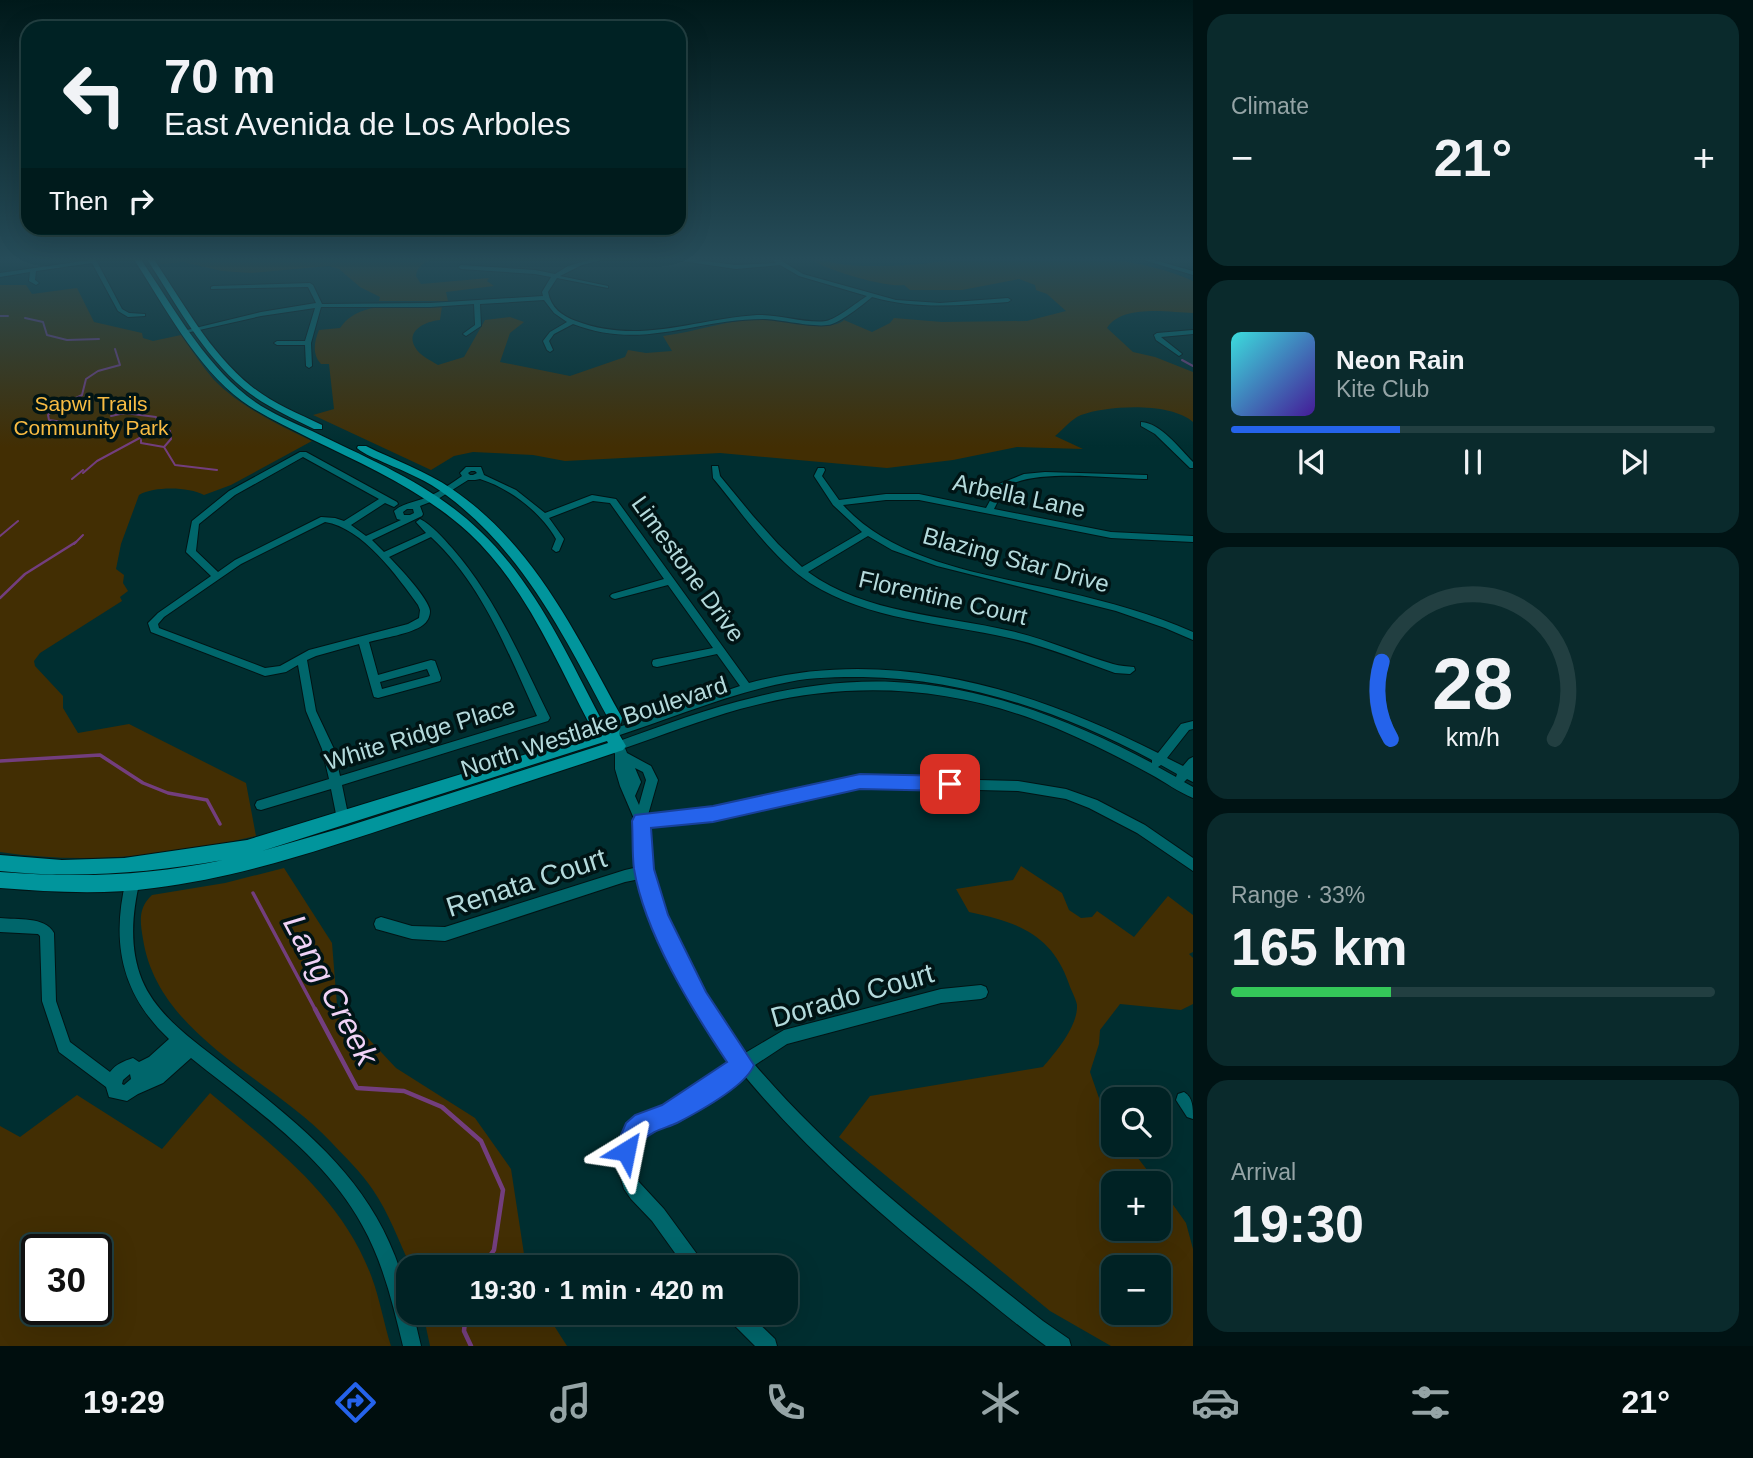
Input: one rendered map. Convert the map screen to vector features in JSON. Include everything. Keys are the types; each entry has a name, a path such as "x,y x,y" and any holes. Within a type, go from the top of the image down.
{"main road":[{"path":"179,321 216,372 258,408 435,497 475,530 511,570 533,604 595,721 618,746"},
{"path":"193,321 234,375 271,404 447,491 490,525 528,566 550,600 615,718 618,746"},
{"name":"North Westlake Boulevard","path":"0,863 53,868 196,858 247,848 618,746"},
{"name":"North Westlake Boulevard","path":"0,880 78,886 132,884 199,875 307,848 618,746"}],"street":[{"path":"186,331 230,321"},
{"path":"309,366 308,343 314,321"},
{"path":"466,334 478,327 478,321"},
{"path":"550,350 545,341 548,337 572,322 603,330 641,333 672,332 735,321"},
{"path":"815,321 830,323 833,321"},
{"path":"1179,354 1158,339 1157,335 1193,332"},
{"path":"277,343 308,343"},
{"path":"1144,424 1158,432 1193,466"},
{"path":"217,576 191,552 195,523 232,493 303,454 394,504"},
{"name":"Florentine Court","path":"715,468 716,476 801,572 830,590 863,603 1023,637 1115,669 1130,670"},
{"name":"Blazing Star Drive","path":"821,470 818,476 836,503 869,532 901,550 936,563 1122,610 1193,636"},
{"path":"365,540 412,514 467,477 481,473 496,480 543,517 558,533 560,538 556,549"},
{"path":"989,511 1002,486 1024,476 1045,474 1144,477"},
{"name":"Arbella Lane","path":"836,503 910,497 951,501 1111,535 1193,540"},
{"name":"Limestone Drive","path":"543,517 592,498 613,501 747,688"},
{"path":"344,525 385,499"},
{"name":"White Ridge Place","path":"261,805 544,718 488,599 465,566 412,514"},
{"path":"330,519 344,525 399,571 424,607 425,616 410,627 265,672 155,630 153,623 161,615 238,562 317,521 330,519"},
{"path":"801,572 869,532"},
{"path":"384,556 433,533"},
{"path":"615,596 670,580"},
{"path":"363,640 374,680 378,694 436,678 431,664 374,680"},
{"path":"657,663 721,650"},
{"path":"302,659 312,710 328,749 343,820"},
{"name":"North Westlake Boulevard","path":"618,746 747,688 804,675 868,672 922,676 981,686 1033,701 1099,728 1156,764"},
{"name":"North Westlake Boulevard","path":"618,746 758,701 837,688 912,687 1016,710 1187,774 1193,793"},
{"path":"1156,764 1185,727 1193,725"},
{"path":"618,746 647,769 652,780 641,821"},
{"path":"618,746 635,782 630,794 641,821 645,872 659,917 680,967 698,1000 743,1065 796,1126 857,1182 1036,1328 1062,1346"},
{"path":"641,821 713,814 860,782 1018,786 1054,791 1093,804 1142,829 1193,865"},
{"path":"630,794 649,791"},
{"path":"138,863 126,908 129,962 145,999 155,1014 186,1043 304,1143 359,1203 389,1267 402,1305 411,1346"},
{"name":"Renata Court","path":"381,924 415,934 445,934 625,876 645,872"},
{"path":"0,925 41,928 47,933 49,1001 64,1047 108,1080 114,1080"},
{"name":"Dorado Court","path":"687,1255 657,1214 633,1189 625,1165 626,1151 635,1131 643,1124 669,1114 718,1084 764,1048 801,1031 941,996 981,992"},
{"path":"139,1070 186,1043"},
{"path":"135,1087 140,1078 139,1070 133,1066 124,1068 114,1080 114,1088 118,1093 127,1093 158,1078 186,1043"},
{"path":"746,1325 768,1346"}],"green space":[{"name":"Sapwi Trails Community Park","path":"0,321 93,321 142,333 143,338 153,341 181,335 214,380 236,399 260,415 312,441 231,485 204,495 190,490 172,489 154,490 139,495 121,544 116,569 124,575 123,583 128,591 120,597 122,601 40,653 34,661 35,666 63,696 63,708 78,733 129,724 246,783 256,836 193,849 96,858 0,852"},
{"path":"346,321 436,321 424,324 415,331 413,341 425,358 438,365 464,357 485,321 521,321 524,322 510,333 500,362 570,376 625,357 628,350 646,353 672,351 663,336 738,321 785,321 830,325 846,321 872,332 892,321 1113,321 1107,328 1133,352 1155,357 1193,372 1193,422 1170,411 1155,408 1107,409 1077,417 1055,436 1083,449 1017,447 953,460 887,468 720,453 565,461 533,455 473,452 454,456 431,470 313,415 334,409 329,364 321,364 315,352 319,330 340,328"},
{"path":"1021,866 1062,893 1069,910 1081,918 1092,917 1097,911 1134,937 1168,896 1193,915 1193,952 1189,954 1193,958 1193,1004 1181,1010 1120,1004 1100,1030 1099,1044 1090,1072 1101,1102 1101,1157 1137,1157 1148,1171 1101,1171 1101,1241 1171,1241 1171,1202 1186,1223 1193,1249 1193,1346 1111,1346 1050,1311 839,1137 870,1096 1043,1067 1074,1021 1077,1005 1075,997 1053,953 1031,933 1017,926 969,912 956,889 1013,880"},
{"path":"284,868 332,943 337,1005 396,1068 475,1118 511,1169 524,1255 406,1255 379,1199 353,1165 306,1119 193,1029 170,1002 153,973 143,939 141,915 144,905 152,895 225,883"},
{"path":"210,1093 304,1175 343,1222 372,1278 391,1346 0,1346 0,1126 20,1137 77,1095 162,1149"},
{"path":"426,1325 554,1325 567,1346 430,1346"}],"waterway":[{"name":"Lang Creek","path":"38,321 43,322 47,335 67,340 99,339"},
{"name":"Lang Creek","path":"88,421 71,423 49,420 48,415 54,409 82,395 86,379 98,371 120,365 115,349"},
{"path":"1182,360 1193,366"},
{"name":"Lang Creek","path":"111,416 125,413 156,417 160,427"},
{"name":"Lang Creek","path":"83,473 97,461 160,427"},
{"path":"160,427 170,431 171,439 164,447"},
{"path":"141,440 141,443 164,447"},
{"path":"164,447 175,465 217,470"},
{"path":"72,479 83,470"},
{"path":"0,536 18,521"},
{"name":"Lang Creek","path":"76,542 83,535"},
{"name":"Lang Creek","path":"0,598 25,574 76,542"},
{"name":"Lang Creek","path":"0,761 100,755 143,783 168,793 207,800 220,824"},
{"name":"Lang Creek","path":"253,893 316,1011"},
{"name":"Lang Creek","path":"315,1009 357,1088 404,1091 442,1107 481,1141 503,1190 494,1250 490,1255"},
{"name":"Lang Creek","path":"465,1325 464,1331 471,1346"}],"route":[{"path":"626,1151 635,1131 643,1124 669,1114 743,1065 698,1000 680,967 659,917 644,869 641,821 660,817 713,814 860,782 950,784"}]}
